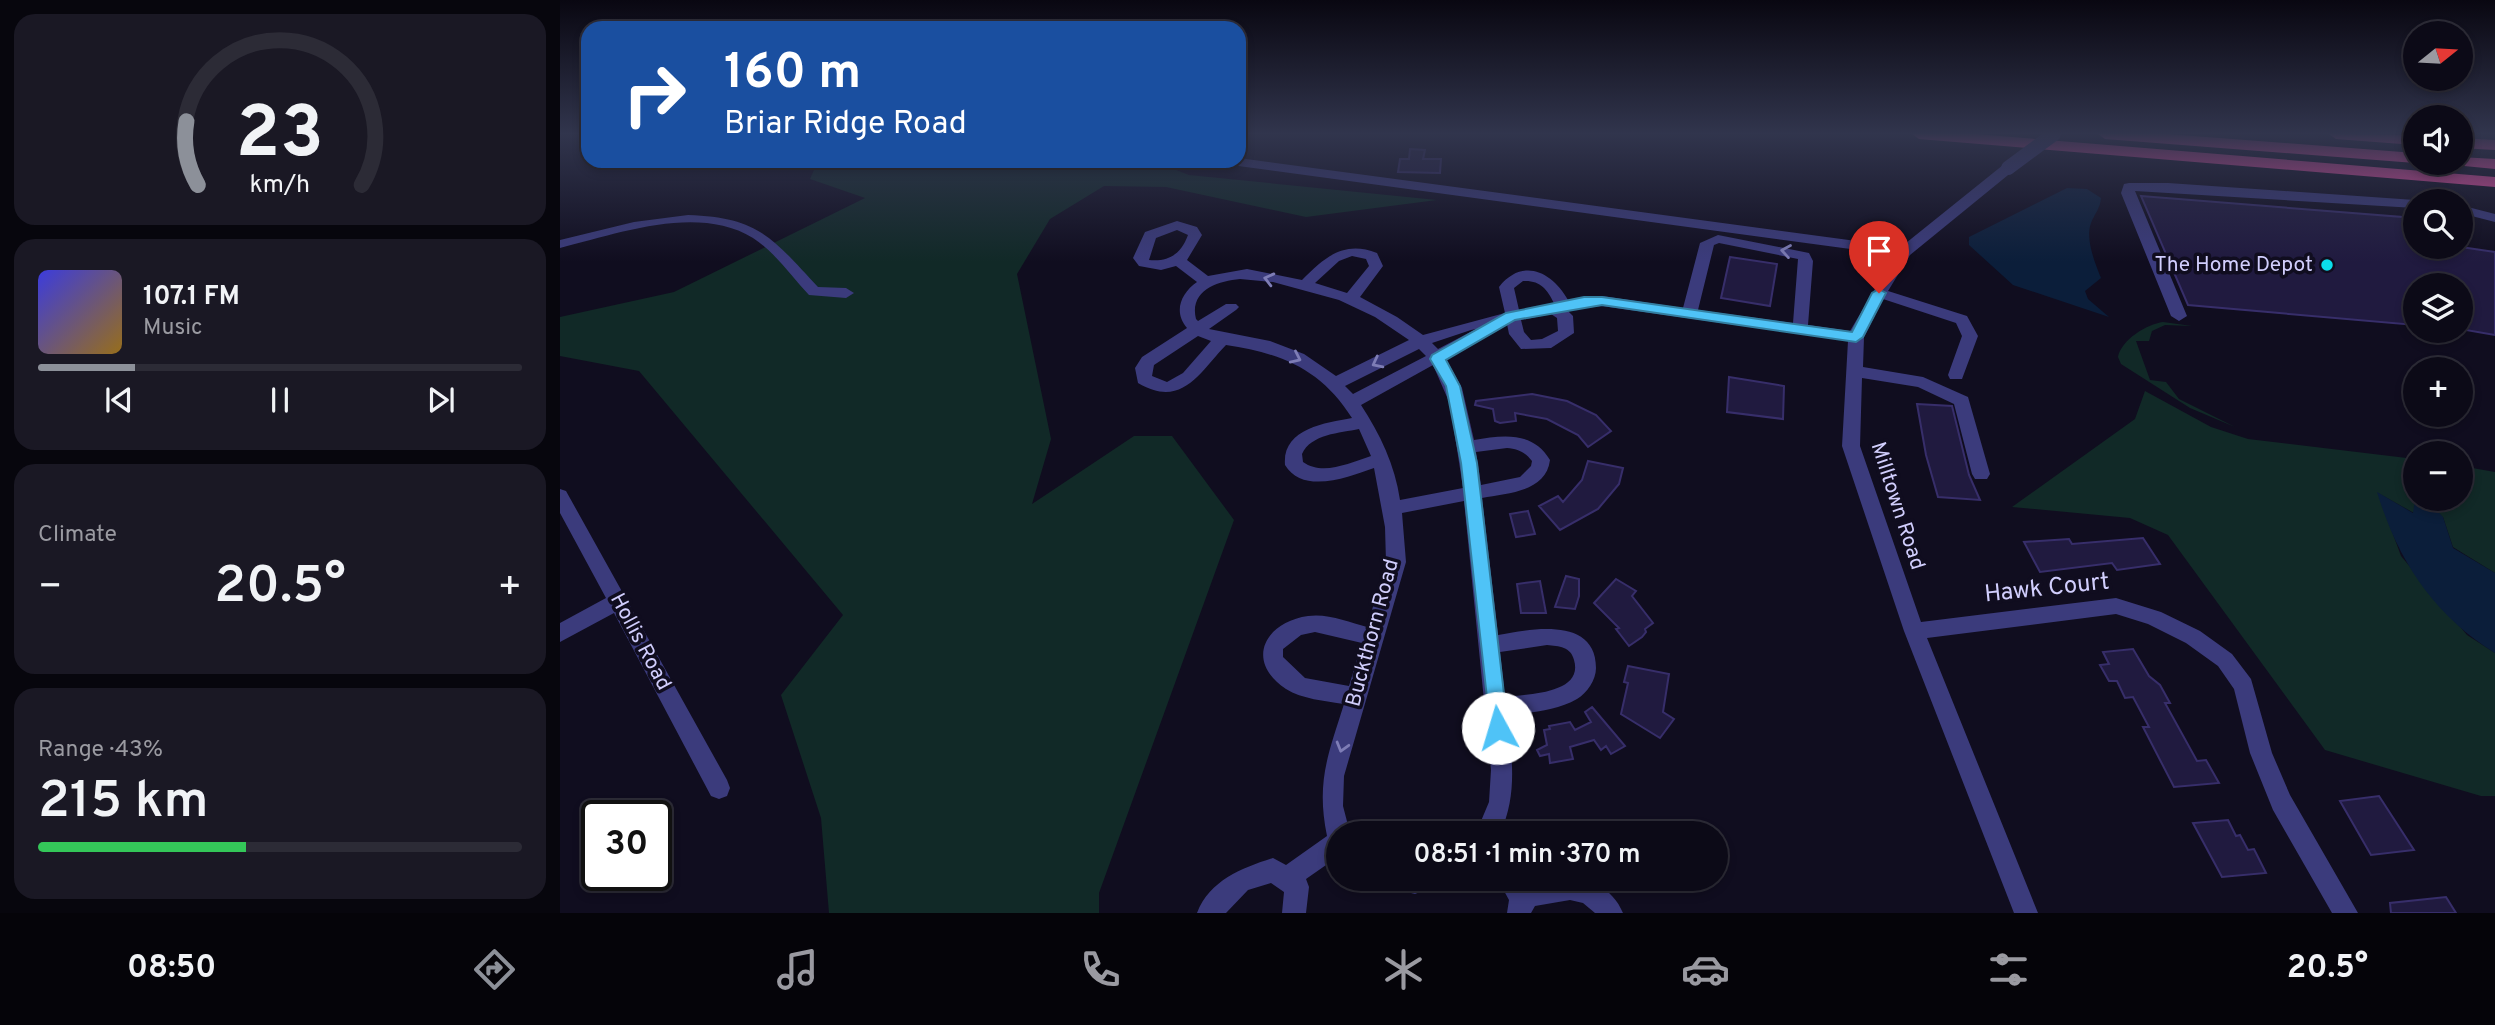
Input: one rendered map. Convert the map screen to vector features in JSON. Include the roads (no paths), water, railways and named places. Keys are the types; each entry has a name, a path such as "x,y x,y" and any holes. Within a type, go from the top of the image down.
{"highway":[{"path":"2420,177 2495,183"}],"street":[{"path":"1346,177 1903,252"},
{"name":"Milltown Road","path":"1997,177 1903,252 1879,293 1856,337 1851,446 1914,631 2026,913"},
{"path":"2179,316 2128,193 2129,187 2168,187 2403,203"},
{"path":"2473,212 2495,218"},
{"path":"560,244 681,220 705,219 741,226 759,235 814,292 846,293"},
{"path":"1689,313 1707,243 1718,239 1804,256 1807,261 1800,329"},
{"path":"1303,287 1331,259 1346,252 1365,253 1372,256 1374,270 1352,297"},
{"path":"1178,261 1208,283"},
{"path":"1197,329 1188,319 1187,305 1192,293 1223,276 1248,274 1352,297 1421,341 1437,359 1453,386 1466,447 1472,494 1504,787 1496,821"},
{"path":"1518,277 1545,278 1552,283 1557,306 1565,316 1566,333 1545,344 1527,345 1517,334 1506,287 1518,277"},
{"path":"1879,293 1962,320 1970,336 1956,375"},
{"path":"1336,383 1421,341 1511,316 1557,306 1602,301 1856,337"},
{"path":"1223,338 1183,382 1160,387 1144,379 1143,368 1148,361 1231,307"},
{"path":"1352,402 1437,359 1511,316"},
{"name":"Buckthorn Road","path":"1197,329 1223,338 1265,345 1298,359 1336,383 1352,402 1363,422 1380,460 1394,508 1396,562 1333,776 1332,806 1335,821"},
{"path":"1854,372 1897,374 1938,385 1962,401 1981,474"},
{"path":"1363,422 1323,431 1300,440 1294,449 1294,465 1302,472 1320,476 1380,460"},
{"path":"1394,508 1525,484 1535,477 1541,460 1536,451 1515,442 1466,447"},
{"name":"Hollis Road","path":"560,496 719,788"},
{"path":"560,633 618,601"},
{"name":"Hawk Court","path":"1914,631 2116,606 2154,618 2193,637 2225,660 2245,686 2261,753 2281,802 2346,913"},
{"path":"1356,697 1294,683 1273,659 1278,642 1288,631 1301,625 1374,636"},
{"path":"1489,645 1555,635 1569,640 1580,649 1586,661 1581,683 1562,696 1496,708"},
{"path":"1286,879 1326,850"},
{"path":"1209,913 1241,880 1273,870 1297,887 1294,913"},
{"path":"1517,896 1571,886 1597,898 1611,913"}],"water":[{"path":"2067,188 2087,189 2101,198 2089,229 2089,236 2101,278 2085,291 2088,299 2109,317 2013,285 1969,245 1969,237"},
{"path":"2377,492 2403,507 2403,511 2437,511 2443,517 2453,548 2495,573 2495,653 2473,638 2436,604 2407,563"}],"place":[{"name":"The Home Depot","path":"2327,265"}]}
